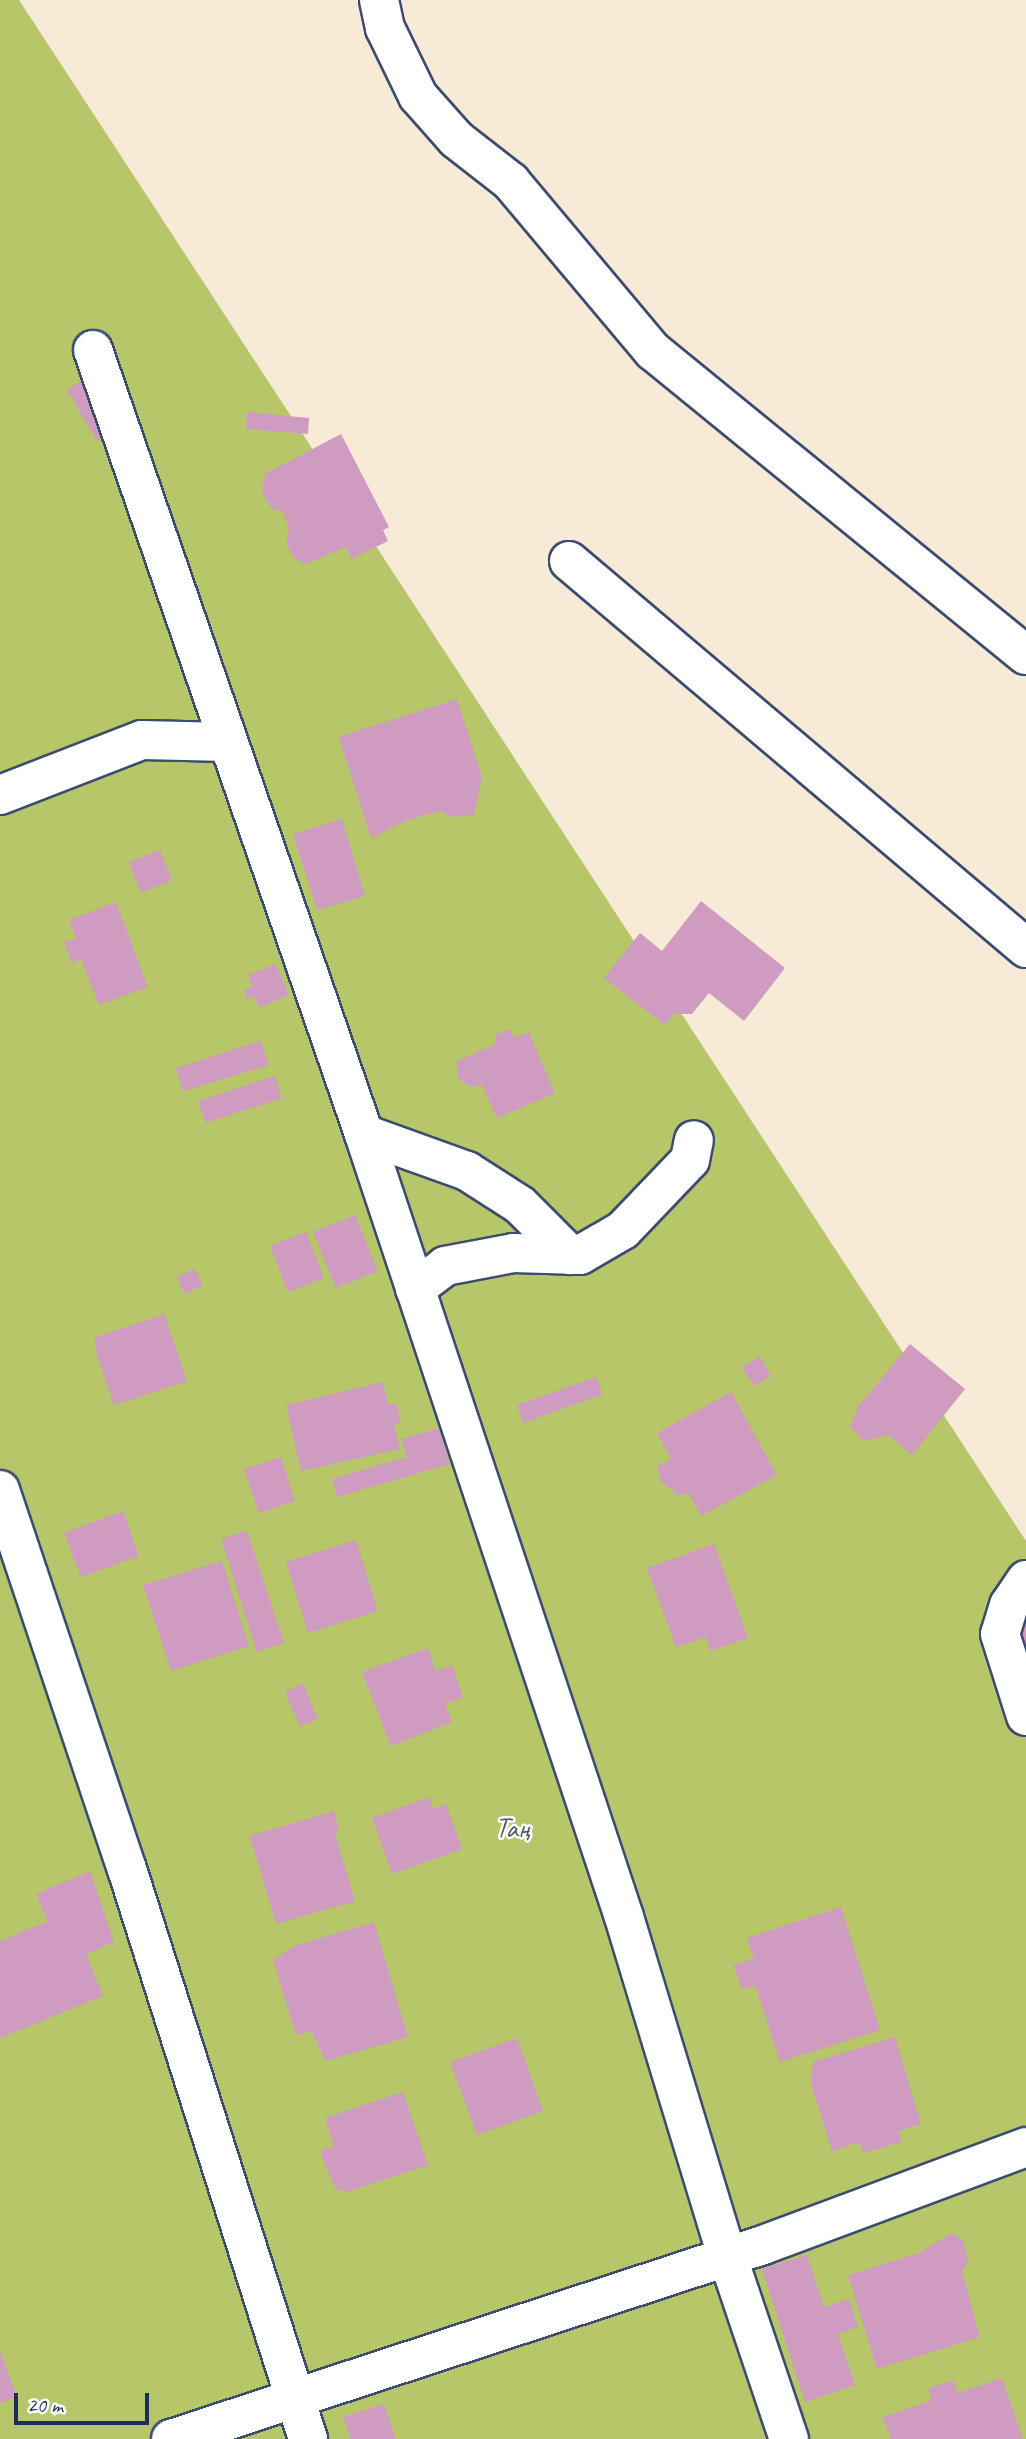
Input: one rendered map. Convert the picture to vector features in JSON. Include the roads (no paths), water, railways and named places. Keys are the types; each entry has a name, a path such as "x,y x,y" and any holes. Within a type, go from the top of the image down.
{"street":[{"path":"379,0 385,28 418,96 456,139 511,182 653,351 1026,655"},
{"path":"93,350 364,1134 624,1917 727,2255 789,2439"},
{"path":"569,561 1026,948"},
{"path":"0,795 142,740 227,742"},
{"path":"364,1134 467,1171 520,1205 570,1255"},
{"path":"415,1289 445,1266 513,1253 580,1255 623,1230 690,1160 694,1140"},
{"path":"0,1490 127,1869 308,2439"},
{"path":"1026,1580 1009,1605 1000,1634 1026,1716"},
{"path":"171,2439 727,2255 1026,2147"}],"park label":[{"name":"Таң","path":"512,1828"}]}
